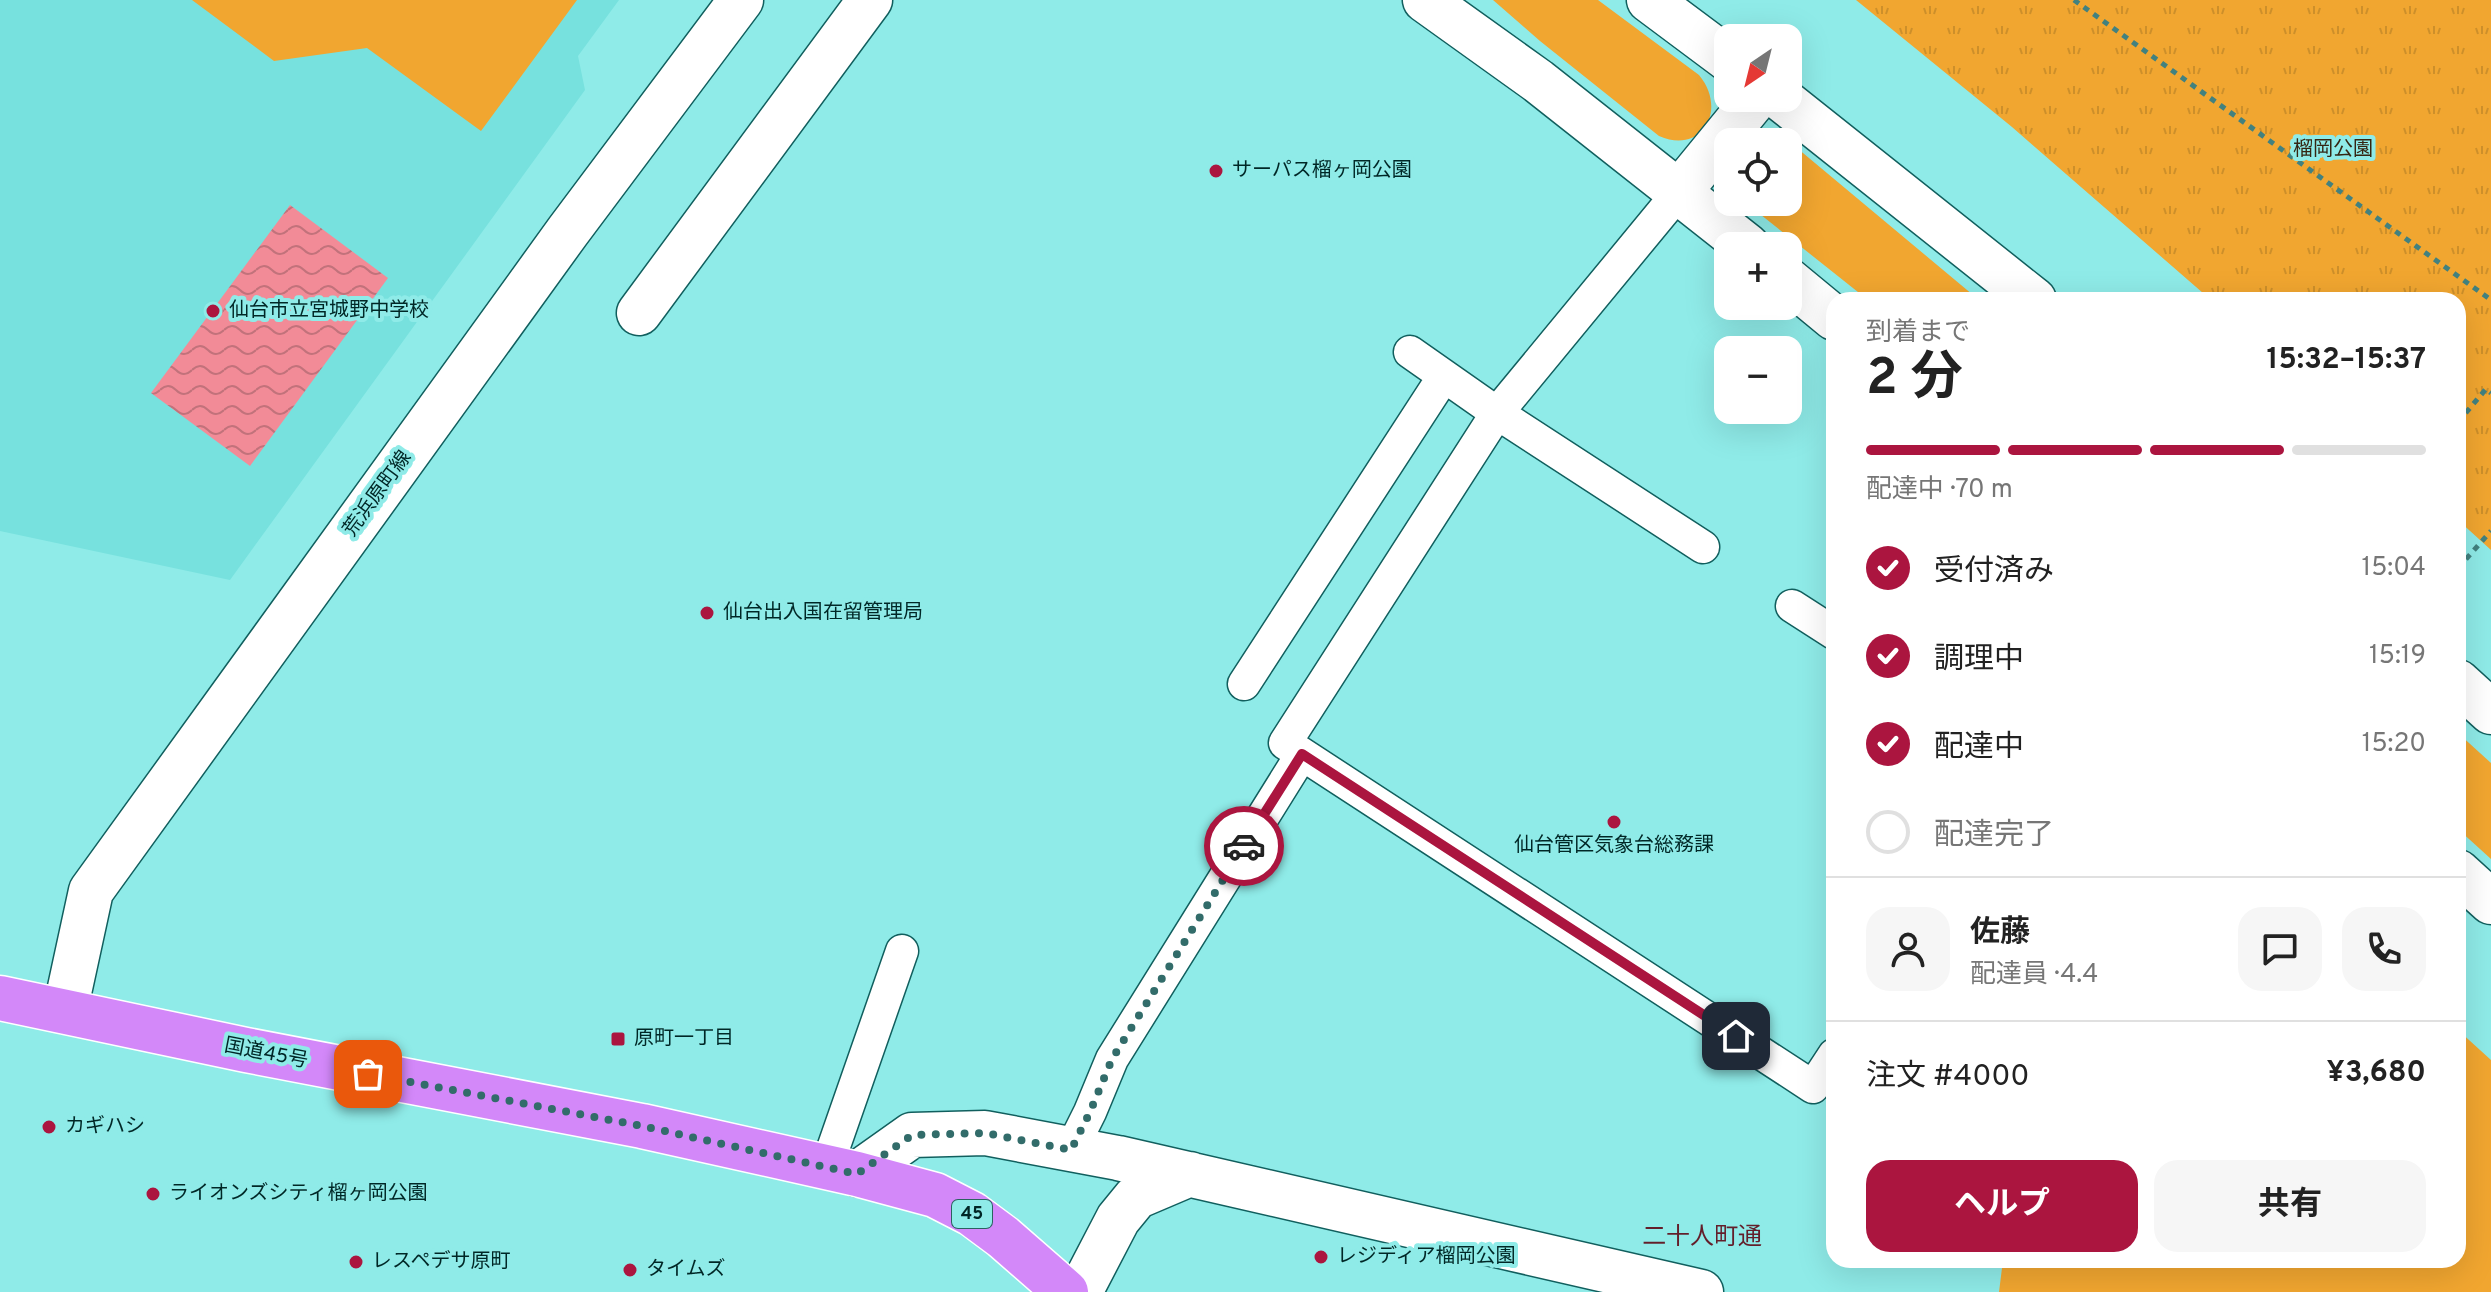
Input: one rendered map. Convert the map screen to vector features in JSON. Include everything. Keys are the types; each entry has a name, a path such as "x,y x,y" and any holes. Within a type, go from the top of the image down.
{"highway":[{"name":"国道45号","path":"0,998 246,1050 642,1126 842,1170 935,1195 972,1214 1066,1292"}],"street":[{"name":"荒浜原町線","path":"65,1011 91,891 568,231 741,0"},
{"path":"639,313 870,0"},
{"path":"1425,0 1538,81 1730,232"},
{"path":"1649,0 1714,49"},
{"path":"1680,191 1745,112"},
{"path":"1798,112 2024,292"},
{"path":"1802,292 1826,311"},
{"path":"2466,689 2491,712"},
{"path":"2466,879 2491,902"},
{"path":"842,1170 912,1135 985,1133 1190,1174 1701,1292"},
{"path":"1080,1292 1118,1219 1136,1197 1190,1174"}],"lane":[{"path":"1680,191 1497,413 1285,743 1813,1087 1826,1067"},
{"path":"1410,352 1497,413 1703,547"},
{"path":"1244,684 1444,376"},
{"path":"1792,606 1826,628"},
{"path":"1071,1150 1112,1059 1302,754"},
{"path":"842,1170 902,951"}],"path":[{"path":"2074,0 2491,300"},
{"path":"2466,413 2486,389 2491,393"},
{"path":"2466,559 2491,531"}],"shaded area":[{"name":"仙台市立宮城野中学校","path":"0,0 619,0 578,56 585,90 230,580 0,531"}],"green space":[{"path":"192,0 577,0 481,131 367,48 274,61"},
{"path":"1493,0 1598,0 1699,75 1711,102 1706,126 1687,139 1659,136"},
{"name":"榴岡公園","path":"1856,0 2491,0 2491,550 2466,527 2466,292 2202,292 2012,127"},
{"path":"1802,152 1969,292 1858,292 1802,248 1802,232 1782,232 1762,216 1802,216"},
{"path":"2466,740 2491,763 2491,859 2466,836"},
{"path":"2466,1037 2491,1060 2491,1292 1999,1292 2002,1268 2466,1268"}],"water":[{"path":"290,205 388,278 250,466 151,393"}],"way so far":[{"path":"368,1074 642,1126 857,1174 912,1135 985,1133 1071,1150 1112,1059 1244,846"}],"place":[{"name":"サーパス榴ヶ岡公園","path":"1216,171"},
{"name":"仙台市立宮城野中学校","path":"213,311"},
{"name":"仙台出入国在留管理局","path":"707,613"},
{"name":"仙台管区気象台総務課","path":"1614,822"},
{"name":"原町一丁目","path":"618,1039"},
{"name":"カギハシ","path":"49,1127"},
{"name":"ライオンズシティ榴ヶ岡公園","path":"153,1194"},
{"name":"レジディア榴岡公園","path":"1321,1257"},
{"name":"レスペデサ原町","path":"356,1262"},
{"name":"タイムズ","path":"630,1270"}],"district":[{"name":"二十人町通","path":"1702,1238"}],"route":[{"path":"1244,846 1302,754 1736,1036"}]}
